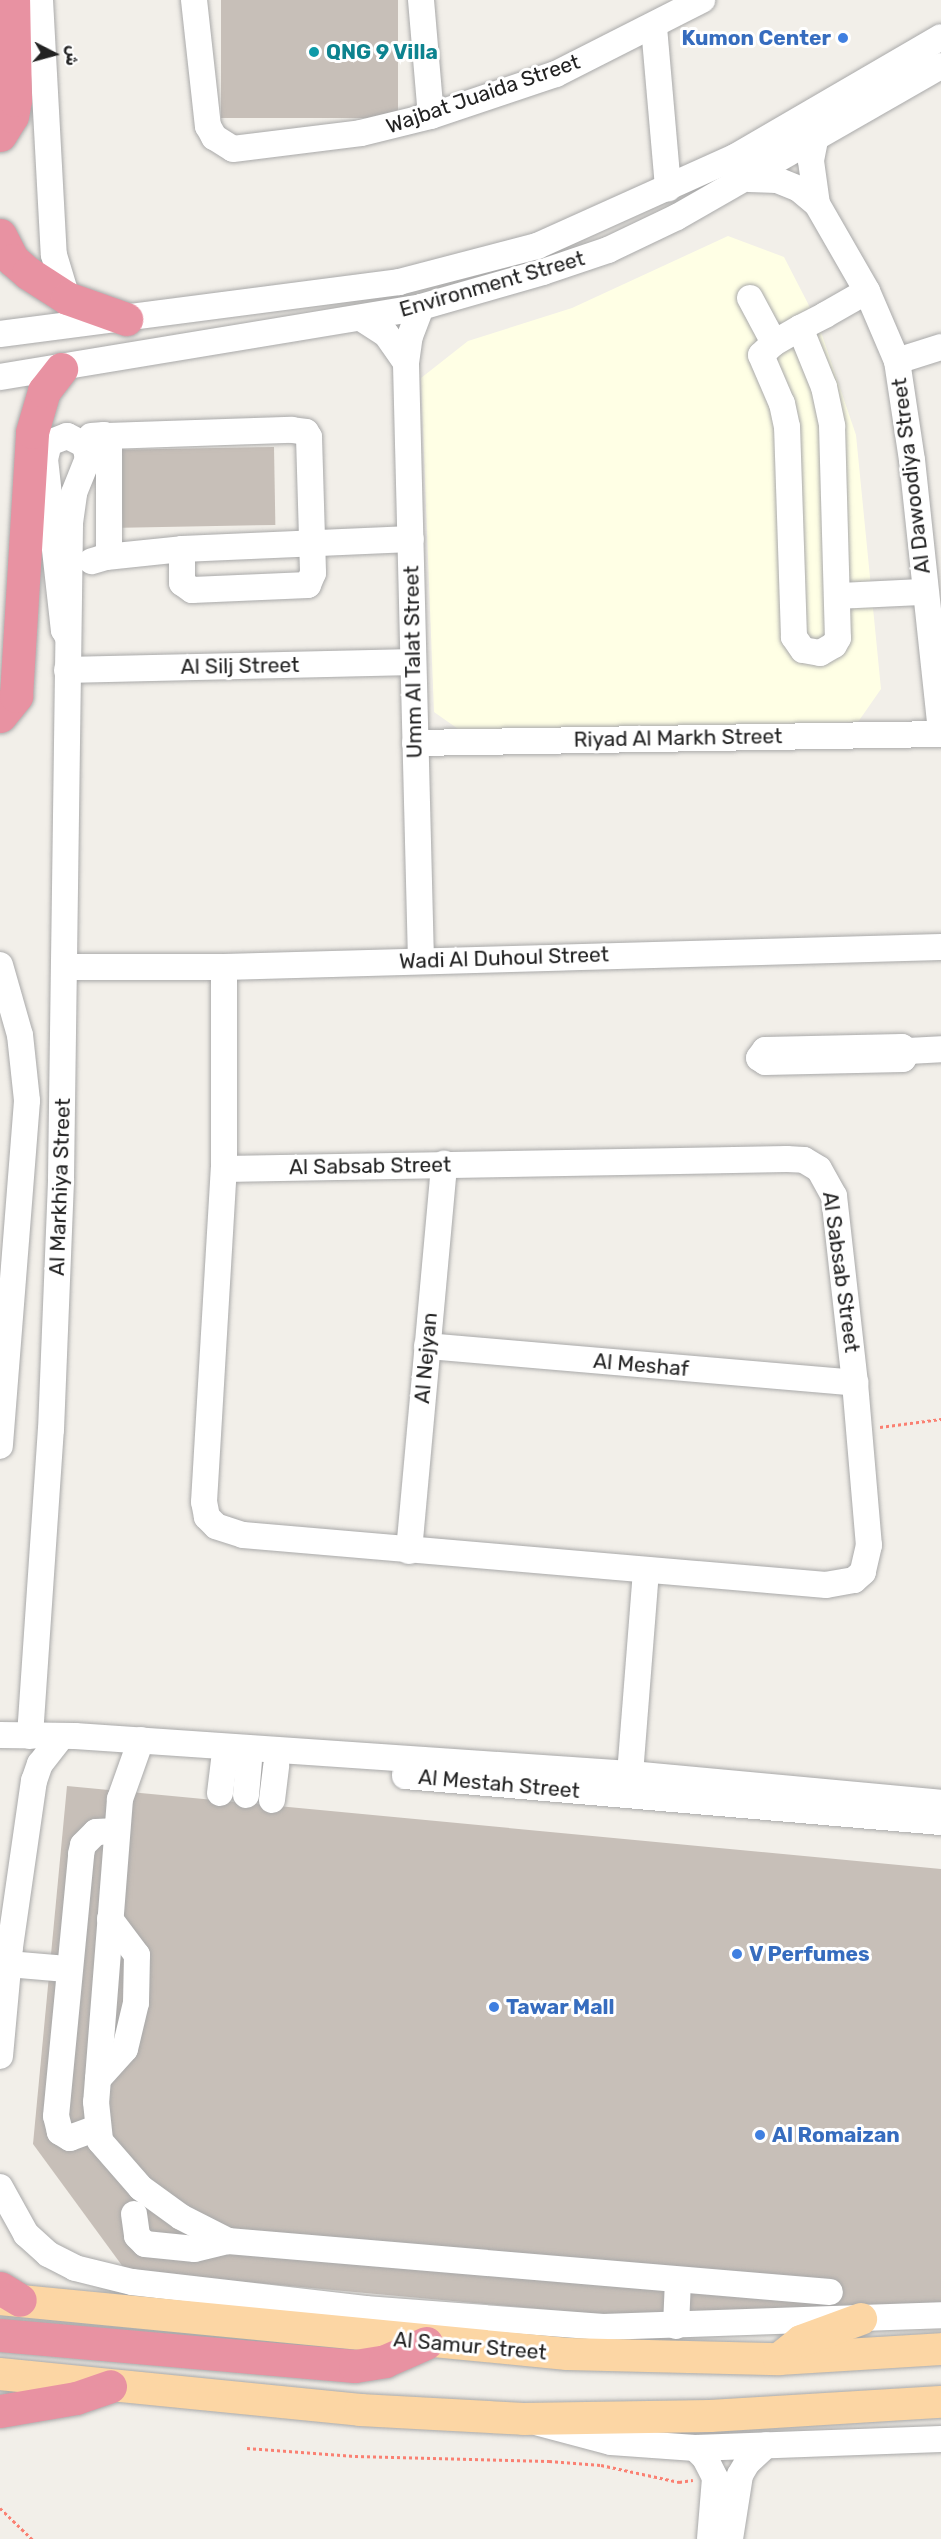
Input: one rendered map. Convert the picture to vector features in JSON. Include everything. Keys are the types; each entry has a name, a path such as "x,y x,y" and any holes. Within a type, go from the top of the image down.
{"highway":[{"path":"0,135 12,116 35,1"},
{"path":"0,235 13,260 67,298 126,319"},
{"path":"0,716 16,696 32,432 44,391 61,369"},
{"path":"0,2334 355,2366 385,2361 426,2343"},
{"path":"0,2411 76,2398 110,2386"}],"main road":[{"name":"Al Samur Street","path":"7,2296 426,2343 567,2354 779,2359 941,2349"},
{"path":"779,2359 801,2341 861,2319"},
{"path":"0,2374 370,2410 524,2419 710,2416 941,2402"}],"street":[{"name":"Wajbat Juaida Street","path":"194,0 207,119 214,137 224,146 249,148 361,133 431,116 556,74 659,17 702,0"},
{"path":"421,0 431,116"},
{"path":"35,1 54,255 67,298"},
{"path":"659,17 668,188"},
{"name":"Environment Street","path":"0,334 399,282 452,271 537,246 735,157 941,38"},
{"name":"Environment Street","path":"0,377 61,369 421,307 608,250 748,179 941,66"},
{"name":"Al Dawoodiya Street","path":"815,140 811,161 817,204"},
{"name":"Al Dawoodiya Street","path":"748,179 777,180 799,189 817,204 867,291 897,361 912,460 924,592 941,732"},
{"path":"800,328 831,412 838,638 834,645 819,653 803,650 794,637 786,415 761,358 765,348 774,342 867,291"},
{"path":"750,298 774,342"},
{"name":"Umm Al Talat Street","path":"421,307 410,336 406,363 421,961"},
{"path":"361,318 386,334 406,363"},
{"path":"897,361 941,347"},
{"path":"75,438 306,432 310,443 313,577 304,586 192,590 182,583 182,549"},
{"path":"106,556 110,543 107,436"},
{"name":"Al Markhiya Street","path":"30,1736 51,1430 67,967 67,670 71,565 71,506 88,459 84,445 75,438 54,440 46,448 45,459 64,630 68,637"},
{"path":"71,565 106,556 182,549 411,539"},
{"path":"838,596 924,592"},
{"name":"Al Silj Street","path":"67,670 413,662"},
{"name":"Riyad Al Markh Street","path":"415,743 941,732"},
{"name":"Wadi Al Duhoul Street","path":"67,967 224,967 941,946"},
{"path":"0,965 20,1035 27,1101 0,1446"},
{"name":"Al Sabsab Street","path":"224,967 224,1169 204,1502 207,1516 216,1526 243,1535 826,1585 854,1580 863,1572 869,1545 855,1383 834,1196 819,1169 804,1161 444,1164 224,1169"},
{"path":"838,1054 902,1047 908,1051 941,1049"},
{"name":"Al Nejyan","path":"409,1551 444,1164"},
{"name":"Al Meshaf","path":"428,1346 855,1383"},
{"path":"630,1774 646,1571"},
{"name":"Al Mestah Street","path":"1,1734 60,1738 74,1744 630,1774 941,1803"},
{"path":"0,2056 9,1956 34,1781 40,1764 60,1738"},
{"path":"141,1747 124,1780 117,1831 96,2128 108,2155 141,2188 181,2217 228,2241"},
{"name":"Al Mestah Street","path":"141,1747 224,1760 276,1765 941,1822"},
{"path":"220,1793 224,1760"},
{"path":"246,1795 249,1762"},
{"path":"272,1800 276,1765"},
{"path":"96,2128 70,2138 60,2132 56,2122 68,1961 83,1845 96,1832 117,1831"},
{"path":"9,1956 68,1961"},
{"name":"Al Samur Street","path":"0,2187 26,2234 48,2254 75,2268 132,2282 365,2309 603,2327 941,2315"},
{"path":"134,2214 137,2236 145,2244 201,2248 228,2241 830,2292"},
{"path":"676,2326 678,2280"},
{"path":"524,2419 611,2442 694,2448 941,2439"},
{"path":"730,2539 738,2481 747,2463 766,2445"},
{"path":"694,2448 712,2470 716,2491 710,2539"}],"path":[{"path":"860,1430 941,1419"},
{"path":"247,2448 355,2456 549,2460 601,2465 679,2482 712,2470"},
{"path":"0,2508 32,2539"}],"shaded area":[{"path":"728,236 784,257 818,323 856,435 881,689 858,722 461,731 434,712 421,378 468,341 572,308"}],"building":[{"name":"QNG 9 Villa","path":"221,0 398,0 398,118 221,118"},
{"path":"274,447 275,525 122,528 121,450"},
{"name":"Tawar Mall","path":"67,1786 941,1869 941,2304 736,2327 126,2271 33,2144"}],"place":[{"name":"Kumon Center","path":"843,38"},
{"name":"QNG 9 Villa","path":"314,52"},
{"name":"V Perfumes","path":"737,1954"},
{"name":"Tawar Mall","path":"494,2007"},
{"name":"Al Romaizan","path":"760,2135"}]}
